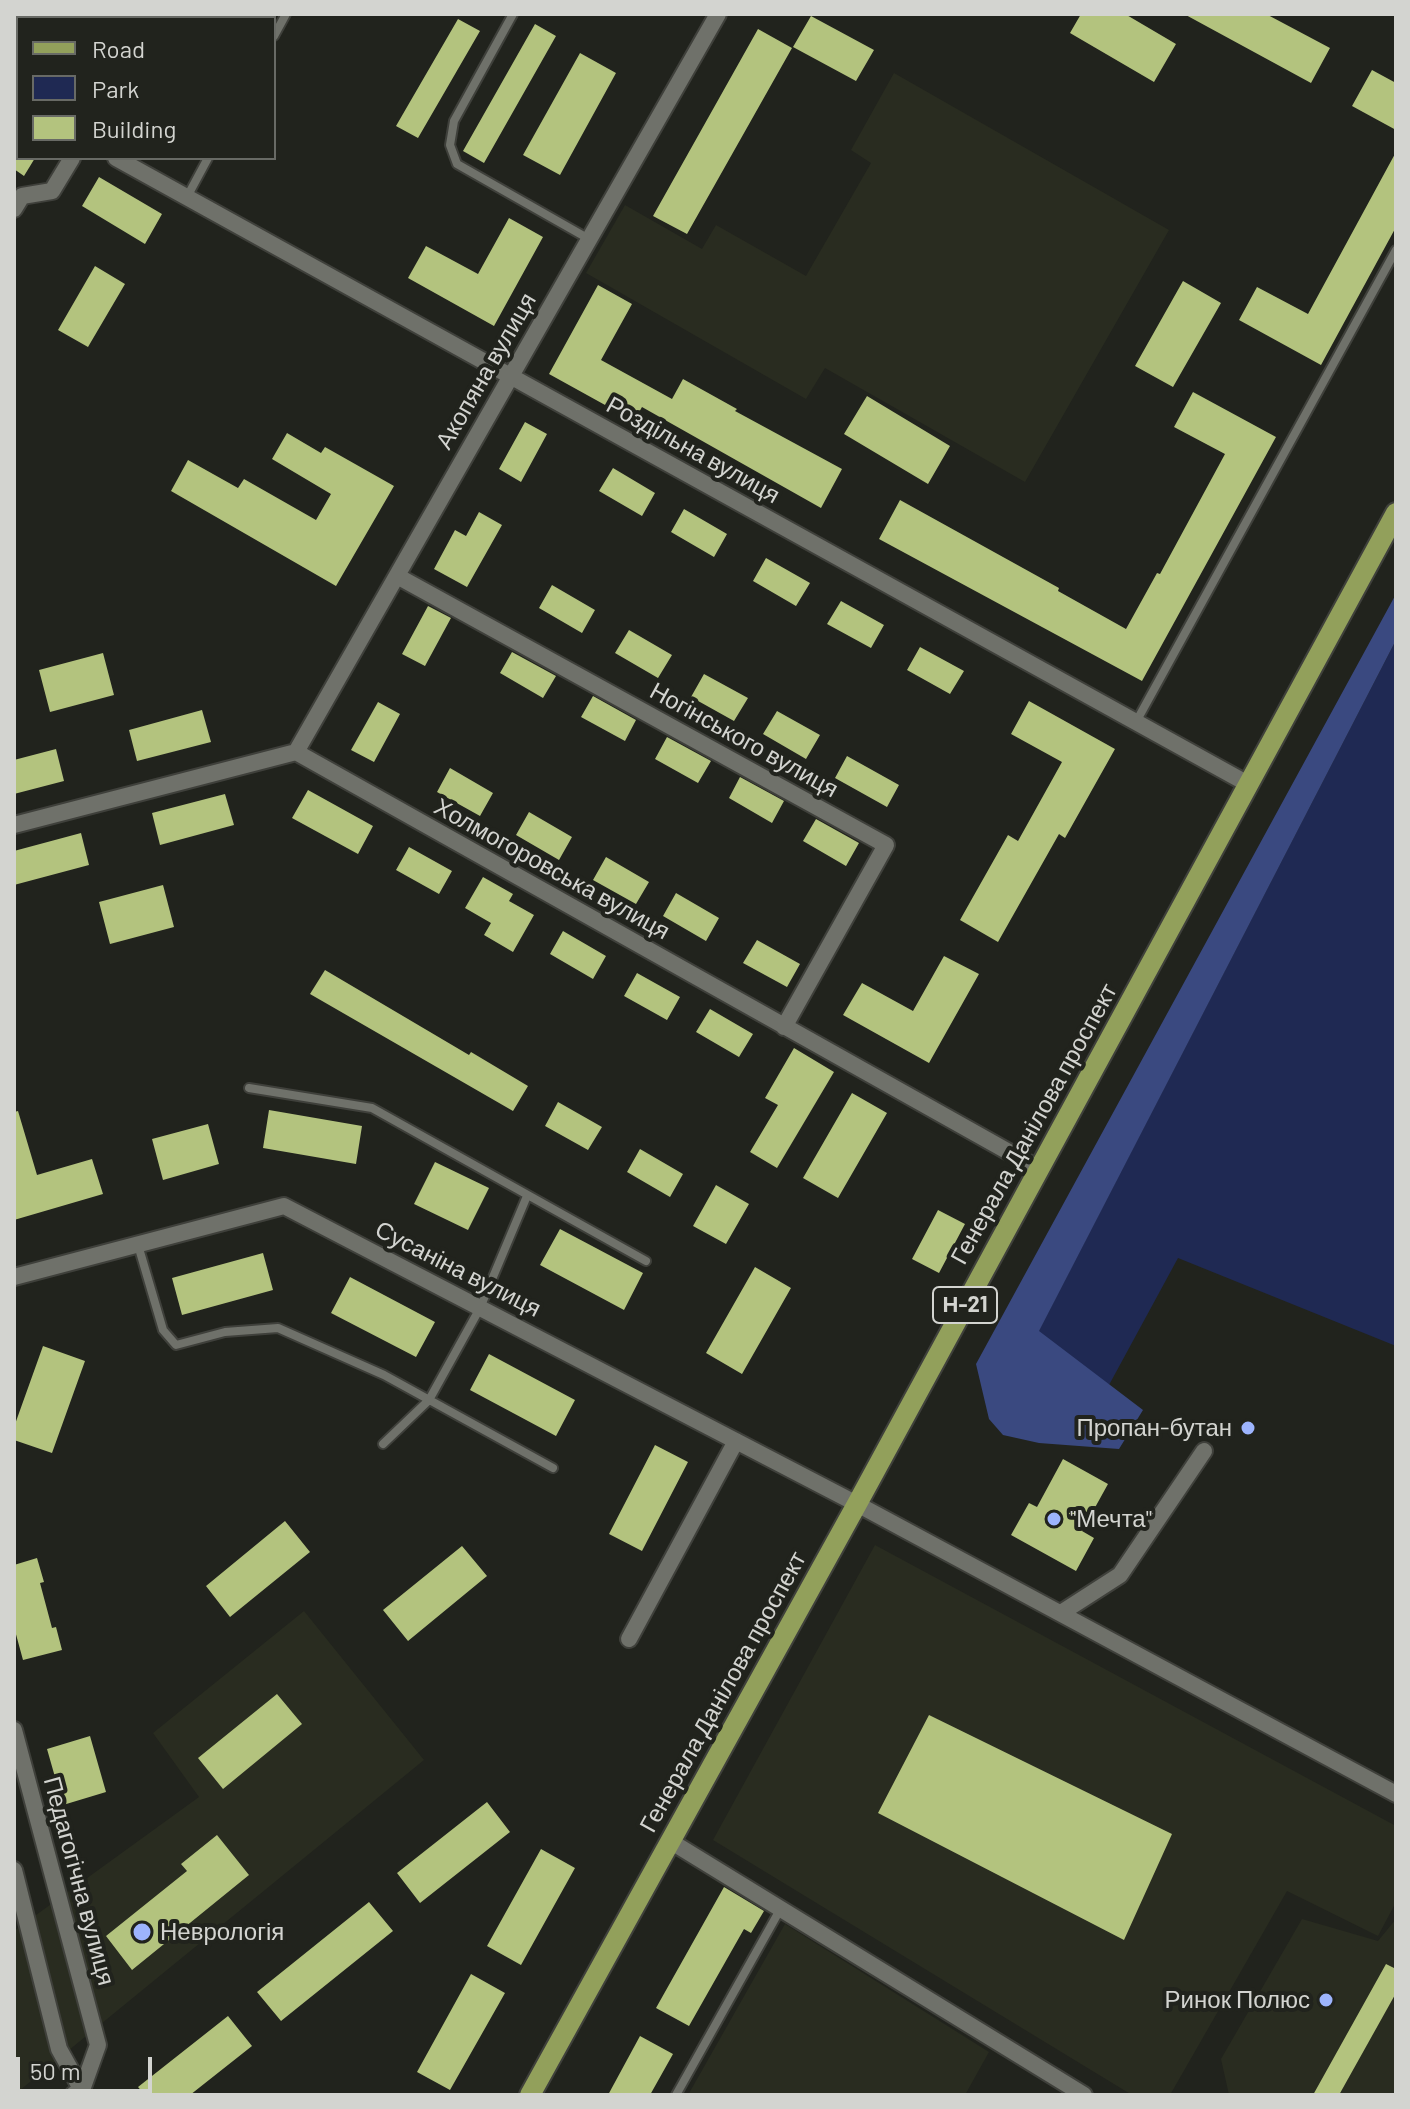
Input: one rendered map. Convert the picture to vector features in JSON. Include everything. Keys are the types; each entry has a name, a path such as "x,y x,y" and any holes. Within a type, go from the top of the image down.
{"main road":[{"name":"Генерала Данілова проспект","path":"530,2095 857,1504 1248,784 1386,547 1396,513"}],"street":[{"name":"Акопяна вулиця","path":"296,752 718,14"},
{"path":"14,209 22,196 52,191 71,160"},
{"name":"Роздільна вулиця","path":"120,160 1248,784"},
{"name":"Ногінського вулиця","path":"397,576 886,845 784,1027"},
{"path":"14,825 296,752"},
{"name":"Холмогоровська вулиця","path":"296,752 1039,1169"},
{"name":"Сусаніна вулиця","path":"14,1277 284,1206 857,1504 1396,1794"},
{"path":"629,1639 736,1441"},
{"path":"1061,1613 1120,1575 1204,1451"},
{"name":"Педагогічна вулиця","path":"14,1730 98,2045 80,2092"},
{"path":"670,1841 1084,2095"},
{"path":"14,1870 59,2049 80,2092"}],"lane":[{"path":"276,32 286,14"},
{"path":"513,14 454,121 450,145 457,164 590,239"},
{"path":"187,197 207,160"},
{"path":"1136,722 1396,250"},
{"path":"249,1088 372,1108 646,1261"},
{"path":"383,1444 429,1400 480,1308 527,1196"},
{"path":"137,1244 163,1330 176,1345 225,1332 278,1328 384,1375 553,1468"},
{"path":"676,2095 781,1908"}],"shaded area":[{"path":"894,73 1169,230 1025,482 825,368 806,399 586,273 625,205 702,249 716,225 806,276 871,163 851,150"},
{"path":"1396,594 1396,640 1039,1331 1143,1410 1119,1449 1039,1443 1003,1435 989,1419 976,1364"},
{"path":"875,1545 1396,1826 1396,1902 1378,1936 1287,1891 1170,2095 1132,2095 713,1840"},
{"path":"304,1611 424,1760 14,2095 14,1931 199,1797 153,1733"},
{"name":"Ринок Полюс","path":"1302,1919 1378,1941 1396,1919 1396,2095 1229,2095 1221,2059"},
{"path":"785,1924 989,2052 965,2095 688,2095"}],"green space":[{"path":"1396,640 1396,1346 1178,1258 1109,1385 1038,1332"}],"building":[{"path":"1081,14 1125,14 1176,44 1154,82 1070,33"},
{"path":"1184,14 1266,14 1330,48 1311,83"},
{"path":"811,16 874,50 856,81 793,47"},
{"path":"458,19 480,31 418,138 396,126"},
{"path":"535,24 556,36 484,163 463,151"},
{"path":"758,29 792,48 687,234 653,216"},
{"path":"580,53 616,73 560,175 523,155"},
{"path":"1372,70 1396,83 1396,130 1352,106"},
{"path":"1396,152 1396,227 1321,365 1239,320 1257,287 1308,314"},
{"path":"14,158 34,160 24,176 14,169"},
{"path":"99,177 162,214 145,244 82,206"},
{"path":"509,218 543,237 494,326 408,278 426,246 478,274"},
{"path":"95,266 125,284 88,347 58,330"},
{"path":"1183,281 1221,303 1173,387 1135,366"},
{"path":"598,285 632,304 601,360 672,399 683,379 842,469 821,508 642,407 634,421 549,374"},
{"path":"1193,392 1276,437 1142,681 879,539 900,500 1126,629 1157,573 1160,574 1225,454 1174,427"},
{"path":"867,396 950,446 928,484 844,434"},
{"path":"525,422 547,434 521,482 499,469"},
{"path":"287,433 321,453 325,447 394,486 336,586 171,491 188,460 238,488 244,479 316,520 331,494 272,459"},
{"path":"613,468 655,493 642,516 599,491"},
{"path":"684,509 727,534 714,557 671,532"},
{"path":"479,512 502,525 467,587 434,569 455,530 466,536"},
{"path":"766,558 810,583 796,606 753,581"},
{"path":"552,585 595,610 582,633 539,608"},
{"path":"841,601 884,625 871,648 827,624"},
{"path":"428,606 451,618 425,666 402,654"},
{"path":"629,630 672,655 658,678 615,653"},
{"path":"920,647 964,671 950,694 907,670"},
{"path":"512,652 556,676 543,698 500,673"},
{"path":"103,653 114,695 50,712 39,670"},
{"path":"704,674 748,698 734,721 691,697"},
{"path":"593,696 636,720 625,741 581,717"},
{"path":"1029,701 1115,749 1065,838 1059,834 998,942 960,920 1008,835 1018,841 1062,762 1011,734"},
{"path":"378,702 400,714 374,762 351,750"},
{"path":"202,710 211,742 137,761 129,730"},
{"path":"777,711 820,735 806,759 763,734"},
{"path":"667,737 711,761 698,783 655,759"},
{"path":"56,749 64,781 14,794 14,760"},
{"path":"847,756 899,785 887,807 835,778"},
{"path":"450,768 493,793 480,816 437,792"},
{"path":"740,777 784,801 772,823 729,798"},
{"path":"308,790 373,826 358,854 292,818"},
{"path":"225,794 234,825 160,845 152,813"},
{"path":"529,812 572,837 559,860 516,835"},
{"path":"816,819 859,843 846,866 803,841"},
{"path":"81,833 89,865 14,885 14,851"},
{"path":"409,847 452,871 439,894 396,870"},
{"path":"606,857 649,882 636,904 593,880"},
{"path":"483,877 513,894 509,901 534,915 513,952 484,935 491,923 465,908"},
{"path":"163,885 174,927 110,944 99,902"},
{"path":"676,893 719,918 706,941 663,916"},
{"path":"563,931 606,956 593,979 550,954"},
{"path":"757,940 800,964 787,987 743,963"},
{"path":"944,956 979,974 929,1063 843,1015 862,983 913,1011"},
{"path":"325,970 528,1086 513,1111 310,994"},
{"path":"637,973 680,997 667,1020 624,996"},
{"path":"710,1009 753,1034 739,1057 696,1032"},
{"path":"794,1048 834,1072 777,1168 750,1152 778,1105 765,1098"},
{"path":"852,1093 887,1113 838,1198 803,1178"},
{"path":"558,1102 602,1127 588,1150 545,1126"},
{"path":"269,1110 362,1126 356,1164 263,1148"},
{"path":"18,1111 37,1175 92,1159 103,1194 14,1220 14,1112"},
{"path":"208,1124 219,1164 163,1180 152,1139"},
{"path":"640,1149 683,1174 670,1197 627,1172"},
{"path":"435,1162 489,1188 468,1230 414,1204"},
{"path":"716,1185 749,1204 726,1244 693,1226"},
{"path":"938,1210 965,1224 939,1273 912,1259"},
{"path":"560,1229 643,1273 624,1310 540,1265"},
{"path":"263,1253 273,1290 182,1315 172,1278"},
{"path":"755,1267 791,1288 742,1374 706,1353"},
{"path":"350,1277 435,1322 416,1357 331,1313"},
{"path":"43,1346 85,1361 52,1453 14,1440 14,1427"},
{"path":"489,1354 575,1400 556,1436 470,1390"},
{"path":"655,1445 688,1462 642,1551 609,1534"},
{"name":"\"Мечта\"","path":"1063,1459 1108,1484 1082,1531 1094,1538 1076,1571 1011,1535 1029,1503 1037,1507"},
{"path":"285,1521 310,1552 230,1617 206,1586"},
{"path":"462,1546 487,1576 408,1641 383,1610"},
{"path":"37,1558 52,1628 56,1627 62,1650 23,1660 14,1627 14,1565"},
{"path":"277,1694 302,1724 223,1789 198,1758"},
{"path":"929,1715 1172,1834 1124,1940 878,1813"},
{"path":"90,1736 106,1792 63,1805 47,1749"},
{"path":"487,1802 510,1832 420,1903 397,1873"},
{"path":"217,1835 249,1875 132,1970 106,1936 187,1871 181,1864"},
{"path":"541,1849 575,1868 521,1965 487,1946"},
{"path":"724,1887 764,1911 751,1933 744,1929 689,2026 656,2008"},
{"path":"369,1902 393,1931 281,2021 257,1992"},
{"path":"1386,1964 1396,1969 1396,1993 1339,2095 1313,2095"},
{"path":"471,1974 505,1993 450,2090 417,2072"},
{"path":"228,2016 252,2046 190,2095 145,2095 138,2087"},
{"path":"640,2036 673,2054 650,2095 608,2095"}],"place":[{"name":"Пропан-бутан","path":"1248,1428"},
{"name":"\"Мечта\"","path":"1054,1519"},
{"name":"Неврологія","path":"142,1932"},
{"name":"Ринок Полюс","path":"1326,2000"}]}
